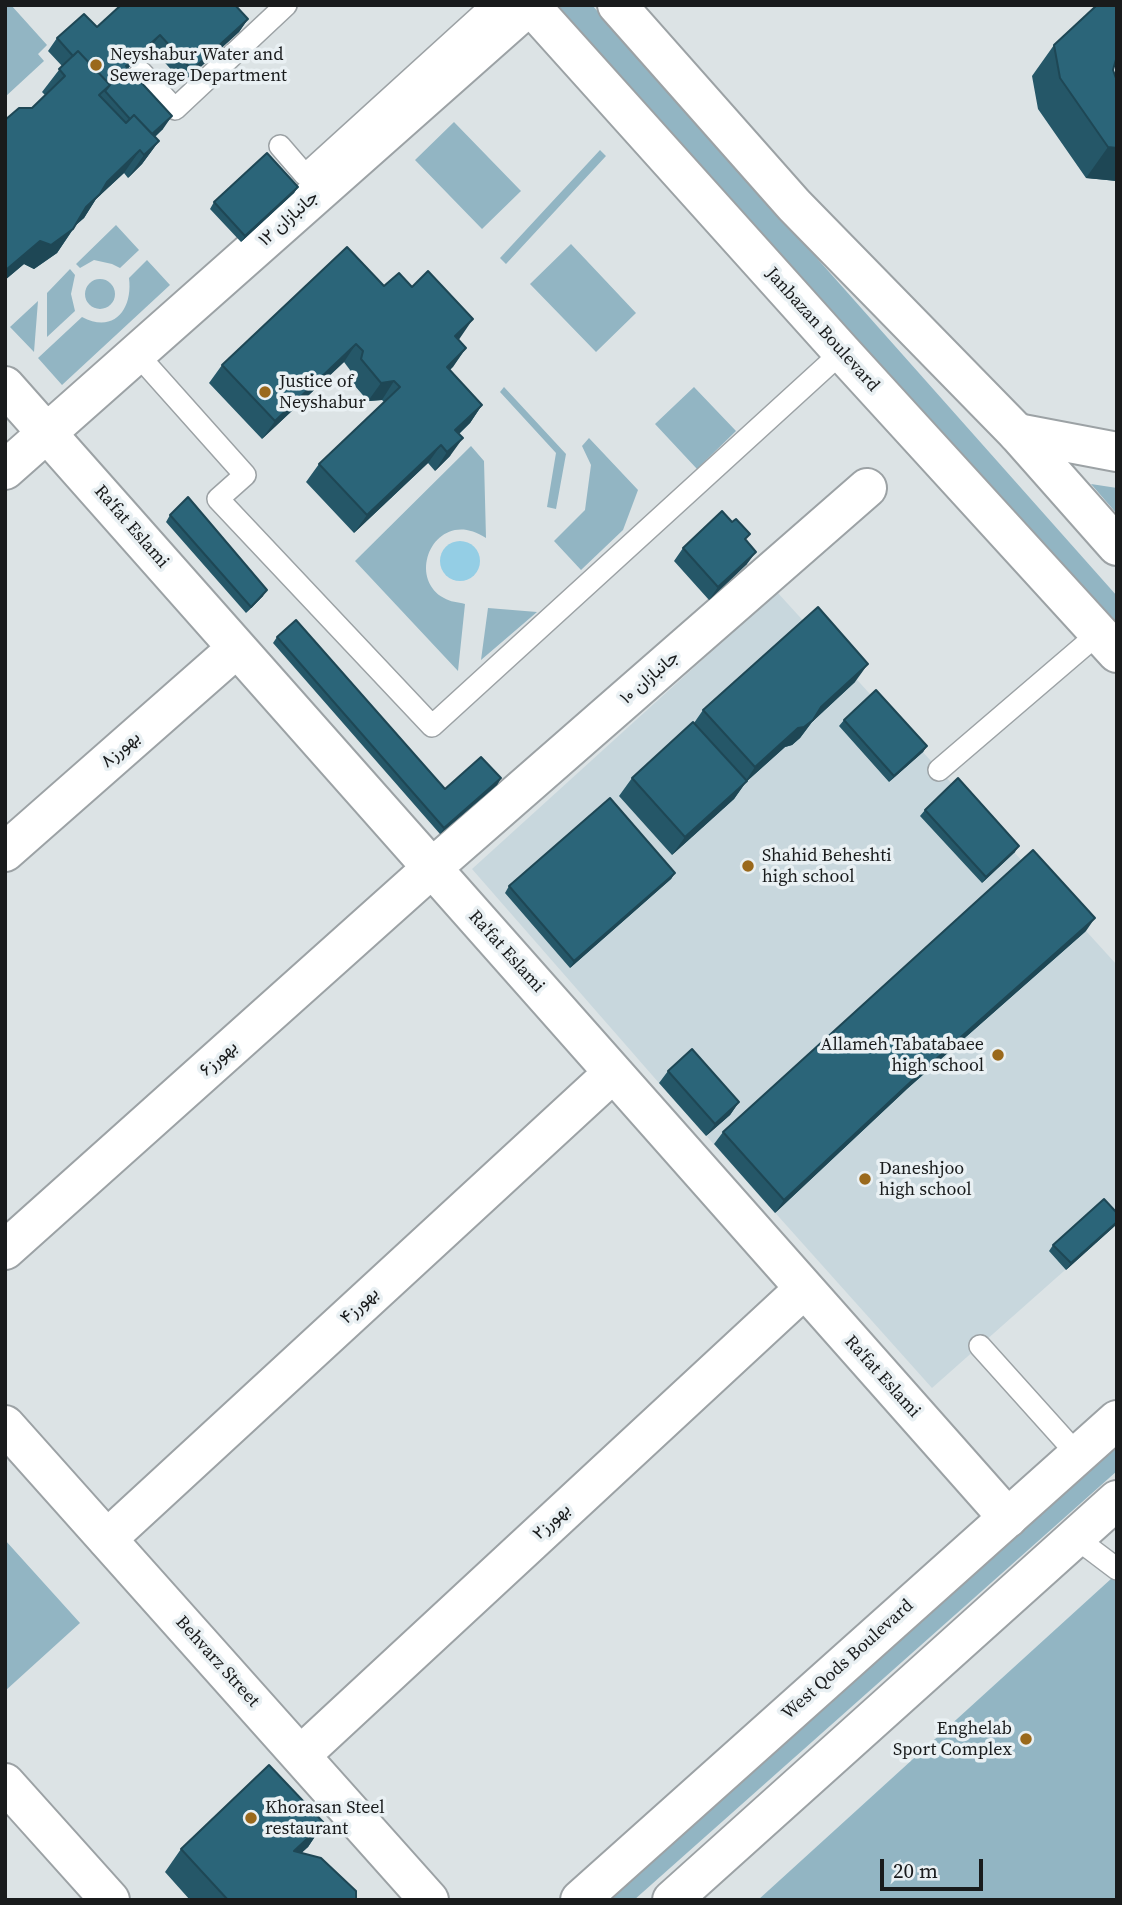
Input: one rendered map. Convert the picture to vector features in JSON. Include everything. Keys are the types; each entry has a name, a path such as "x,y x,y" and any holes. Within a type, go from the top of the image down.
{"street":[{"name":"Janbazan Boulevard","path":"530,5 1108,643"},
{"name":"جانبازان ۱۲","path":"5,470 530,5"},
{"path":"617,5 794,205 1017,433 1117,546"},
{"name":"Ra'fat Eslami","path":"5,386 1007,1518"},
{"path":"1017,433 1117,452"},
{"name":"جانبازان ۱۰","path":"432,868 867,488"},
{"name":"بهورز۸","path":"5,852 237,648"},
{"name":"بهورز۶","path":"5,1250 432,868"},
{"name":"بهورز۴","path":"107,1539 613,1073"},
{"name":"بهورز۲","path":"301,1755 804,1289"},
{"name":"West Qods Boulevard","path":"580,1900 1117,1420"},
{"name":"Behvarz Street","path":"5,1425 429,1900"},
{"path":"672,1900 1103,1520"},
{"path":"13,1808 109,1900"}],"lane":[{"path":"142,72 176,109 286,5"},
{"path":"280,146 305,175 492,5"},
{"path":"137,354 245,475 218,499 432,726 842,352"},
{"path":"939,771 1108,643"},
{"path":"980,1346 1078,1455"},
{"path":"1103,1520 1117,1569"}],"shaded area":[{"path":"5,5 11,5 47,45 38,54 44,61 5,97"},
{"path":"555,5 592,5 1117,596 1117,627"},
{"path":"454,122 521,191 482,229 415,160"},
{"path":"600,150 606,156 506,264 500,258"},
{"path":"116,225 139,250 120,268 94,260 80,268 76,264"},
{"path":"571,244 636,313 596,352 530,284"},
{"path":"147,260 170,285 62,385 38,358 82,317 103,322 119,316 128,300 129,278"},
{"path":"70,269 75,275 71,294 75,311 47,337 47,293"},
{"path":"100,279 106,280 114,288 114,300 106,308 100,309 94,308 86,300 85,294 86,288 94,280"},
{"path":"38,301 34,352 10,327"},
{"path":"504,387 566,454 556,509 547,507 556,453 500,392"},
{"path":"694,387 736,431 697,469 655,424"},
{"path":"589,438 638,490 623,530 581,570 554,541 585,510 591,465 582,446"},
{"path":"471,446 484,461 486,538 468,530 453,530 441,537 432,547 427,561 427,575 432,588 446,599 465,604 458,671 355,561"},
{"path":"1091,484 1117,488 1117,514"},
{"path":"460,541 468,542 474,547 479,553 479,569 474,575 468,580 460,581 452,580 446,575 441,569 440,561 441,553 446,547 452,542"},
{"path":"777,592 1117,965 1117,1224 932,1388 472,869"},
{"path":"488,608 537,612 481,660"},
{"path":"1117,1445 1117,1471 634,1900 608,1900"},
{"path":"5,1540 80,1623 5,1691"},
{"name":"Enghelab Sport Complex","path":"1117,1574 1117,1900 758,1900 1112,1578"}],"building":[{"name":"Neyshabur Water and Sewerage Department","path":"121,5 235,5 248,19 192,70 160,35 126,66 172,116 152,134 134,115 130,119 105,91 110,85 78,51 73,56 57,38 84,14 97,27"},
{"path":"1097,5 1117,5 1117,56 1113,70 1117,81 1117,148 1108,147 1060,78 1054,45"},
{"path":"78,51 110,85 99,95 126,123 134,115 159,141 144,155 140,150 107,182 100,194 86,207 73,229 51,245 40,241 7,269 5,275 5,120 19,108 32,108 65,76 59,69"},
{"path":"267,153 298,187 245,236 214,202"},
{"name":"Justice of Neyshabur","path":"347,247 384,286 399,273 412,287 428,271 473,319 455,336 466,348 447,367 482,405 455,430 463,438 447,452 441,445 367,515 319,464 400,387 394,381 381,383 361,359 363,351 356,344 275,421 222,365"},
{"path":"188,497 267,590 251,607 170,515"},
{"path":"722,511 732,522 736,519 750,534 745,539 756,552 718,587 683,548"},
{"path":"818,607 868,664 821,707 813,720 798,728 755,767 703,710"},
{"path":"296,620 445,789 481,757 501,778 444,828 277,637"},
{"path":"876,690 927,746 894,776 844,720"},
{"path":"693,722 747,781 685,837 632,778"},
{"path":"958,778 1019,846 986,877 925,810"},
{"path":"610,798 675,873 574,961 509,886"},
{"path":"1033,850 1095,918 917,1076 784,1200 723,1132"},
{"path":"692,1049 739,1102 715,1124 668,1071"},
{"path":"1104,1199 1117,1213 1117,1222 1071,1263 1053,1245"},
{"name":"Khorasan Steel restaurant","path":"269,1765 324,1823 294,1851 321,1858 356,1891 356,1900 228,1900 181,1849"}],"place":[{"name":"Neyshabur Water and Sewerage Department","path":"96,65"},
{"name":"Justice of Neyshabur","path":"265,392"},
{"name":"Shahid Beheshti high school","path":"748,866"},
{"name":"Allameh Tabatabaee high school","path":"998,1055"},
{"name":"Daneshjoo high school","path":"865,1179"},
{"name":"Enghelab Sport Complex","path":"1026,1739"},
{"name":"Khorasan Steel restaurant","path":"251,1818"}]}
